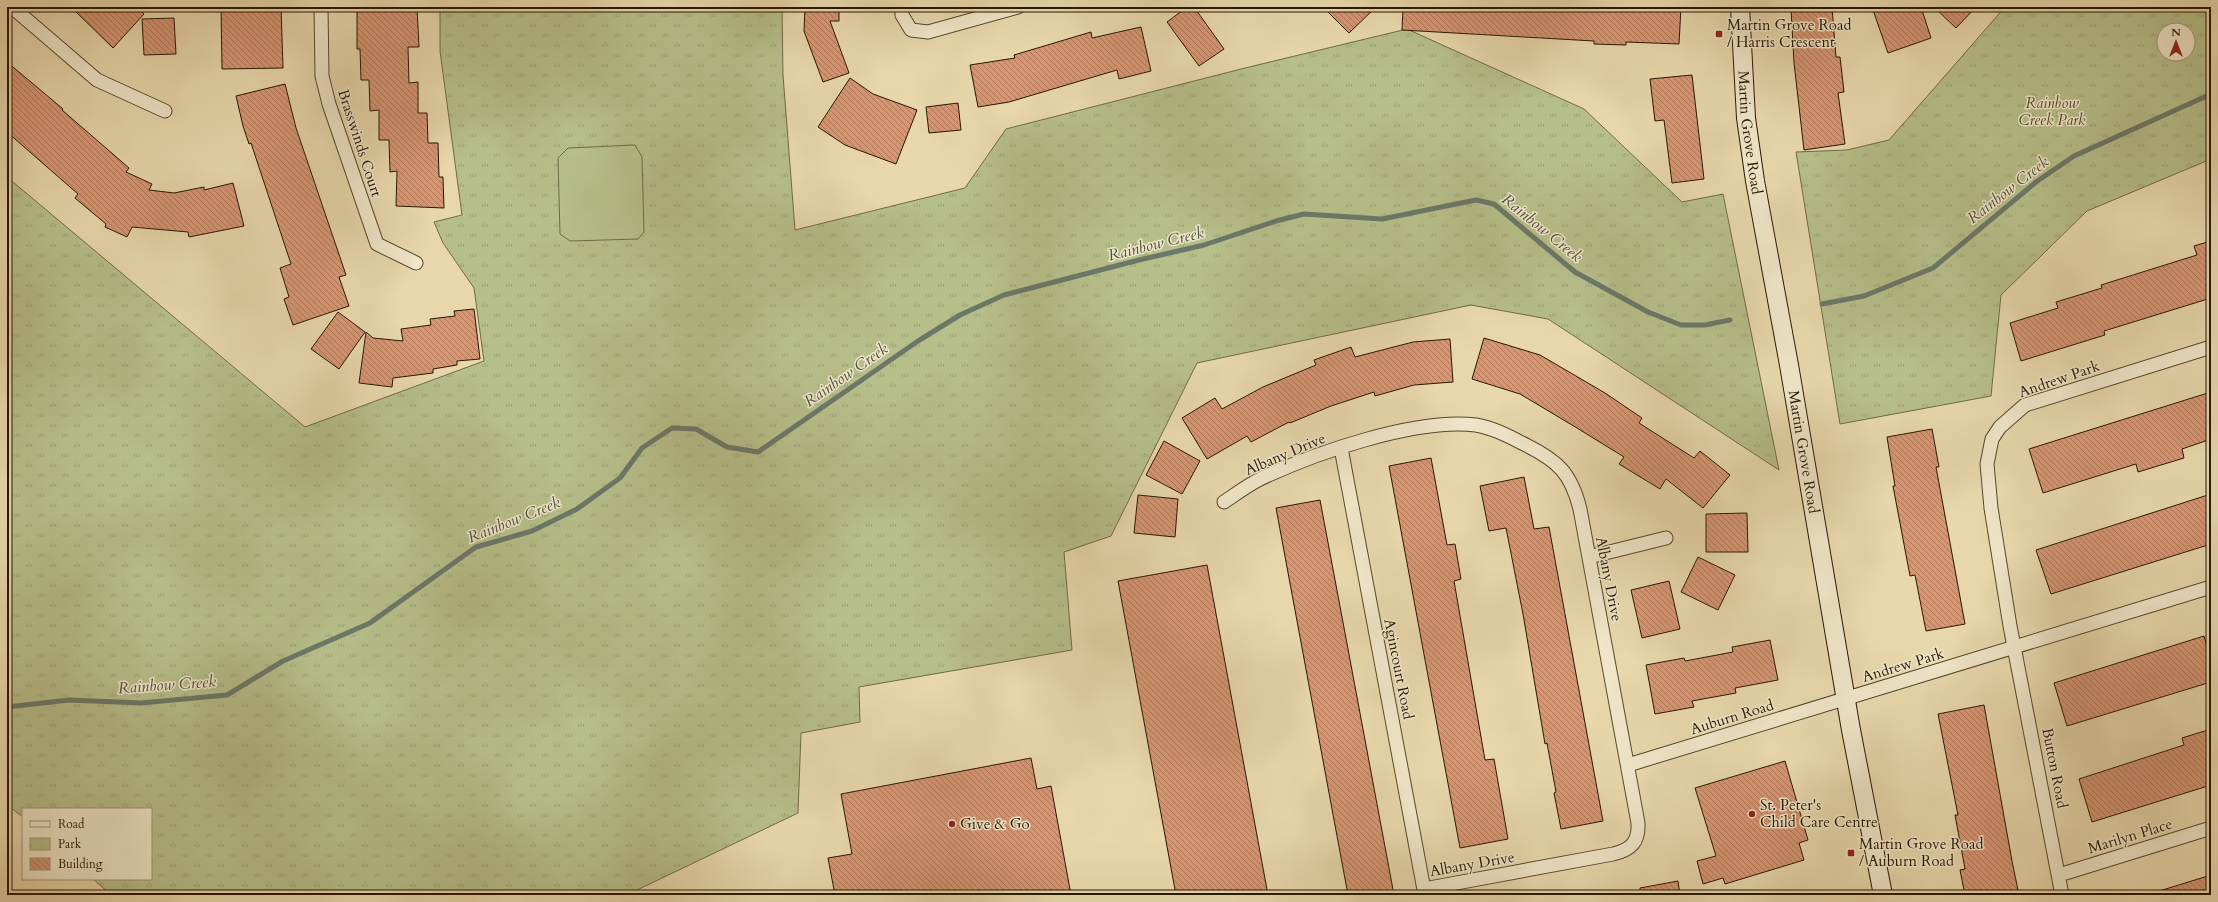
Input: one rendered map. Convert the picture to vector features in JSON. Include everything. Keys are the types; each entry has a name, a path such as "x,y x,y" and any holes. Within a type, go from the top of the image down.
{"street":[{"path":"12,7 97,80 165,111"},
{"name":"Brasswinds Court","path":"321,7 322,76 329,104 377,244 416,263"},
{"path":"902,7 902,15 911,30 928,32 1018,7"},
{"name":"Martin Grove Road","path":"1740,7 1746,118 1755,181 1789,365 1846,699 1883,895"},
{"name":"Andrew Park","path":"2015,647 1986,476 1992,439 2000,427 2025,405 2211,346"},
{"name":"Albany Drive","path":"1224,502 1260,480 1341,448 1384,435 1437,425 1477,426 1499,431 1547,457 1561,467 1569,478 1578,503 1628,765 1638,832 1636,841 1628,849 1613,854 1424,892"},
{"name":"Agincourt Road","path":"1341,448 1424,892"},
{"path":"1589,557 1666,538"},
{"name":"Andrew Park","path":"1846,699 2211,587"},
{"name":"Button Road","path":"2015,647 2062,895"},
{"name":"Auburn Road","path":"1628,765 1846,699"},
{"name":"Marilyn Place","path":"2059,875 2211,828"}],"green space":[{"path":"440,7 782,7 783,75 795,230 965,188 1006,129 1245,68 1407,29 1584,109 1682,202 1723,194 1779,470 1548,319 1471,305 1197,363 1111,536 1064,552 1072,650 859,687 860,722 801,733 798,813 637,890 638,895 111,895 94,880 152,880 152,808 22,808 22,816 7,805 7,177 305,427 484,361 474,288 443,243 434,222 462,215 440,51"},
{"name":"Rainbow Creek Park","path":"2005,7 2211,7 2211,159 2087,211 2001,295 1991,396 1840,424 1796,152 1847,150 1889,140"},
{"path":"635,145 642,157 644,232 638,239 570,241 560,234 558,158 568,148"}],"building":[{"path":"71,7 136,7 144,14 113,48"},
{"path":"221,7 281,7 283,68 222,69"},
{"path":"357,7 417,7 419,47 408,47 409,83 418,82 418,113 427,113 428,143 438,143 439,177 443,177 444,208 396,206 397,171 390,172 389,140 379,140 379,110 370,111 369,80 361,80 360,49 357,49"},
{"path":"805,7 839,7 839,21 830,21 849,73 823,82 804,31"},
{"path":"1187,7 1194,7 1224,49 1199,66 1167,22"},
{"path":"1323,7 1376,7 1349,33"},
{"path":"1403,7 1681,7 1679,44 1626,42 1626,45 1594,44 1594,41 1402,30"},
{"path":"1832,7 1836,57 1840,57 1844,92 1838,93 1845,144 1804,150 1794,63 1791,9"},
{"path":"1880,7 1921,7 1931,38 1888,53 1873,10"},
{"path":"1934,7 1976,7 1956,28"},
{"path":"174,18 176,54 144,55 142,19"},
{"path":"1141,27 1151,71 1119,79 1117,70 1009,102 978,107 970,65 1015,58 1014,55 1091,32 1092,38"},
{"path":"7,62 63,109 62,110 129,168 126,172 152,184 149,190 174,193 204,187 204,190 233,183 244,226 189,237 188,232 132,227 127,237 105,227 106,224 75,198 78,194 7,132"},
{"path":"1692,75 1704,179 1672,183 1664,120 1655,121 1650,79"},
{"path":"850,78 873,94 917,110 896,164 845,145 818,127"},
{"path":"285,84 296,128 346,275 339,277 349,306 293,325 284,299 289,297 280,268 291,264 251,143 249,144 243,126 236,96"},
{"path":"958,103 961,130 929,133 926,107"},
{"path":"2211,241 2211,298 2104,331 2105,335 2021,361 2010,323 2058,308 2056,302 2102,288 2101,285 2197,255 2194,246"},
{"path":"474,309 480,359 457,361 457,365 433,369 433,373 393,378 392,387 359,383 366,332 373,338 403,341 401,329 431,325 430,319 455,316 454,311"},
{"path":"338,312 365,332 339,369 311,349"},
{"path":"1484,338 1540,355 1605,393 1642,418 1639,423 1694,458 1700,451 1730,475 1703,508 1666,479 1660,489 1619,464 1624,457 1520,394 1472,379"},
{"path":"1450,339 1453,382 1414,385 1375,396 1374,392 1331,406 1290,423 1289,422 1251,442 1247,436 1207,459 1182,418 1215,398 1222,409 1263,387 1316,365 1314,360 1351,347 1355,357 1413,342"},
{"path":"2211,392 2211,439 2182,449 2184,458 2138,472 2136,464 2043,493 2029,449"},
{"path":"1932,429 1939,467 1936,467 1965,624 1926,631 1915,575 1910,576 1893,486 1895,486 1887,437"},
{"path":"1164,441 1200,461 1182,494 1146,475"},
{"path":"1431,458 1447,545 1455,544 1461,579 1454,581 1485,760 1494,759 1508,839 1460,848 1389,466"},
{"path":"1524,477 1534,529 1549,527 1603,821 1561,829 1554,793 1556,792 1547,743 1545,744 1523,614 1506,528 1489,531 1480,486"},
{"path":"2211,494 2211,544 2051,594 2036,550"},
{"path":"1138,495 1178,499 1175,537 1134,533"},
{"path":"1320,500 1394,895 1348,895 1276,508"},
{"path":"1747,513 1748,552 1706,552 1706,514"},
{"path":"1698,557 1735,575 1718,610 1681,592"},
{"path":"1207,565 1268,895 1176,895 1118,581"},
{"path":"1669,581 1680,629 1642,638 1631,590"},
{"path":"2204,636 2211,660 2211,682 2067,726 2054,683"},
{"path":"1770,640 1778,680 1735,688 1736,693 1692,701 1694,707 1655,714 1646,665 1684,658 1685,661 1733,652 1732,647"},
{"path":"1984,705 2019,895 1965,895 1960,870 1965,869 1955,815 1958,815 1938,714"},
{"path":"2211,729 2211,785 2092,822 2079,779 2184,745 2182,738"},
{"name":"Give & Go","path":"1031,758 1037,789 1051,786 1071,895 835,895 828,858 852,854 841,794"},
{"name":"St. Peter's Child Care Centre","path":"1785,761 1808,840 1799,843 1804,860 1725,884 1723,878 1703,884 1697,861 1716,856 1695,788"},
{"path":"2211,875 2211,895 2156,895 2156,892"},
{"path":"1678,881 1680,895 1640,895 1640,888"}],"waterway":[{"name":"Rainbow Creek","path":"1822,304 1864,296 1933,268 2036,182 2074,156 2211,94"},
{"name":"Rainbow Creek","path":"7,707 69,700 141,703 227,695 283,661 370,623 476,547 532,531 577,509 620,478 642,448 672,428 696,429 727,447 758,452 918,341 960,315 1004,295 1139,260 1204,245 1276,221 1304,214 1382,219 1476,200 1494,204 1575,272 1648,312 1681,325 1705,325 1730,320"}],"place":[{"name":"Martin Grove Road / Harris Crescent","path":"1719,34"},
{"name":"St. Peter's Child Care Centre","path":"1752,814"},
{"name":"Give & Go","path":"952,824"},
{"name":"Martin Grove Road / Auburn Road","path":"1851,853"}]}
